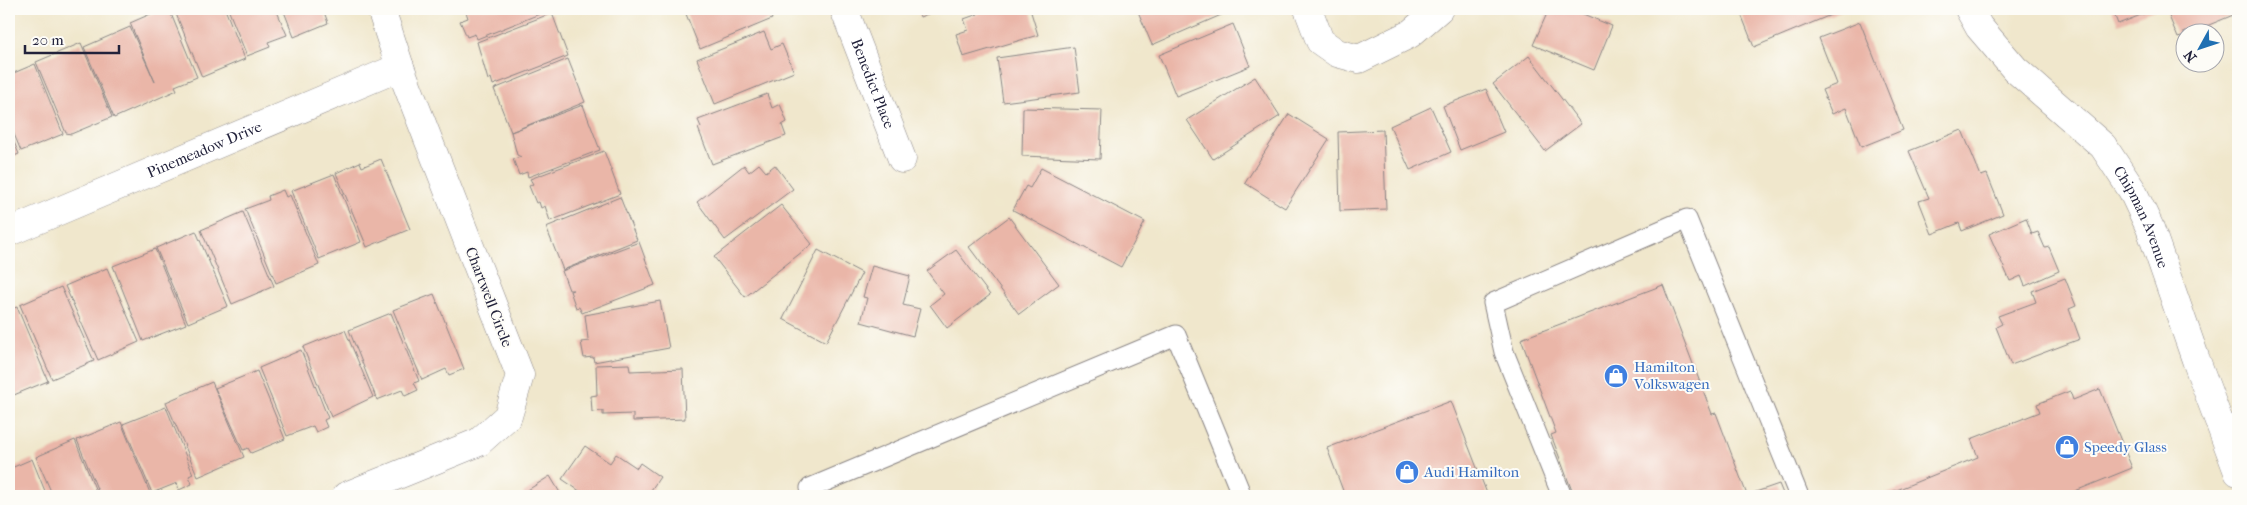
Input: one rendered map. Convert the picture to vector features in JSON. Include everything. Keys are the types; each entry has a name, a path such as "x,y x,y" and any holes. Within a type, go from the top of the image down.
{"street":[{"name":"Chartwell Circle","path":"346,496 479,442 508,416 520,375 400,67 381,9"},
{"name":"Benedict Place","path":"844,9 902,159"},
{"path":"1308,9 1320,41 1337,53 1359,58 1410,34 1439,9"},
{"name":"Chipman Avenue","path":"1969,9 1979,27 2014,69 2103,146 2132,190 2150,228 2238,472"},
{"name":"Pinemeadow Drive","path":"9,232 400,67"}],"lane":[{"path":"1562,496 1504,352 1493,303 1687,219 1799,496"},
{"path":"813,496 810,488 1176,335 1242,496"}],"building":[{"path":"162,9 169,9 197,77 175,86 177,90 114,118 84,47 130,27 155,82 130,23"},
{"path":"174,9 225,9 245,59 202,77"},
{"path":"228,9 276,9 287,35 268,42 270,47 247,56"},
{"path":"283,9 323,9 328,23 294,37"},
{"path":"465,9 546,9 547,11 477,39 475,34 467,37 460,21 468,18"},
{"path":"684,9 768,9 772,19 700,49"},
{"path":"917,9 941,9 920,17"},
{"path":"976,9 1030,9 1038,35 963,57 956,34 968,30 964,19 978,14"},
{"path":"1137,9 1226,9 1228,12 1152,45"},
{"path":"1549,9 1571,9 1612,26 1594,70 1533,45"},
{"path":"1739,9 1845,9 1754,47"},
{"path":"2112,9 2156,9 2118,24"},
{"path":"2166,9 2238,9 2238,13 2216,22 2174,22 2174,28"},
{"path":"552,13 568,56 493,85 491,78 488,80 477,42"},
{"path":"1860,22 1903,130 1861,147 1846,108 1832,114 1822,90 1837,84 1819,38"},
{"path":"1233,24 1250,66 1176,96 1159,55"},
{"path":"764,32 771,49 782,44 794,72 715,104 697,59"},
{"path":"81,43 112,117 71,134 66,133 36,62"},
{"path":"1074,47 1080,92 1003,102 997,58"},
{"path":"1529,56 1581,124 1545,151 1493,84"},
{"path":"568,59 585,102 511,132 494,89"},
{"path":"35,64 63,134 21,151 9,122 9,75"},
{"path":"1255,77 1280,116 1213,159 1187,120"},
{"path":"1486,89 1504,132 1460,150 1443,106"},
{"path":"767,94 772,108 780,104 787,122 782,125 786,136 712,164 698,128 701,127 698,120"},
{"path":"583,105 600,150 528,177 527,172 519,175 513,159 521,157 517,155 511,132"},
{"path":"1431,107 1451,152 1410,170 1390,126"},
{"path":"1023,108 1102,110 1100,159 1022,156"},
{"path":"1289,114 1329,139 1285,208 1245,183"},
{"path":"9,130 19,154 9,158"},
{"path":"1383,130 1386,209 1340,211 1338,132"},
{"path":"1962,130 1981,176 1987,174 2003,214 1962,231 1959,223 1932,234 1919,201 1929,198 1909,151"},
{"path":"604,151 620,194 550,221 545,206 541,208 539,202 536,203 529,186 533,184 530,179"},
{"path":"381,159 410,229 367,247 336,173 360,162 362,167"},
{"path":"759,164 766,172 775,165 793,189 725,240 697,202 744,165 749,172"},
{"path":"1041,168 1145,222 1121,267 1013,210 1026,186 1030,188"},
{"path":"334,174 361,242 319,259 291,191"},
{"path":"283,190 286,197 290,195 319,265 276,283 245,209 269,200 268,196"},
{"path":"620,197 637,240 563,270 546,227"},
{"path":"781,205 812,244 745,297 714,257"},
{"path":"243,212 274,286 232,304 201,230"},
{"path":"1009,217 1059,284 1019,314 969,247"},
{"path":"2026,218 2032,234 2038,232 2045,248 2049,247 2059,271 2025,286 2021,276 2010,281 1989,234"},
{"path":"196,231 228,306 188,323 156,248"},
{"path":"639,242 655,285 582,313 579,307 576,308 570,291 573,290 569,290 562,271"},
{"path":"155,249 186,324 143,341 113,266"},
{"path":"818,250 862,273 826,342 783,319"},
{"path":"956,250 990,295 947,328 930,305 944,294 927,271"},
{"path":"872,266 910,276 903,305 920,309 913,336 861,322 867,298 863,297"},
{"path":"107,268 139,342 98,360 65,286"},
{"path":"2065,278 2076,306 2069,309 2080,339 2011,365 1996,327 2002,324 1998,316 2036,302 2032,291"},
{"name":"Hamilton Volkswagen","path":"1663,285 1712,414 1716,413 1747,495 1779,484 1784,496 1574,496 1551,435 1556,433 1521,339"},
{"path":"61,287 94,361 52,379 20,305"},
{"path":"434,294 464,369 449,375 446,369 422,380 393,310"},
{"path":"660,301 669,348 594,362 593,357 584,358 581,342 590,341 588,339 585,315"},
{"path":"17,307 48,381 9,397 9,310"},
{"path":"391,313 419,381 414,383 418,390 405,396 402,390 377,400 349,330"},
{"path":"345,330 373,397 331,417 303,347"},
{"path":"301,350 328,418 324,420 327,427 316,432 313,426 287,436 259,368"},
{"path":"629,364 630,371 683,369 685,419 633,421 633,414 603,415 603,411 592,412 591,396 597,395 596,365"},
{"path":"257,371 285,439 251,453 248,448 243,450 215,388"},
{"path":"212,382 244,457 198,477 166,402"},
{"path":"2100,389 2132,468 2063,496 1882,496 1978,457 1971,439 2040,412 2037,404 2070,391 2073,400"},
{"name":"Audi Hamilton","path":"1451,401 1488,496 1345,496 1327,448"},
{"path":"166,407 193,474 189,476 192,484 179,490 177,483 152,493 123,424"},
{"path":"121,422 150,493 145,496 100,496 77,440"},
{"path":"75,440 98,496 53,496 36,457"},
{"path":"585,446 610,463 616,454 637,468 640,463 660,477 647,496 587,496 562,479"},
{"path":"32,459 47,496 9,496 9,469"},
{"path":"550,476 562,496 525,496 523,493"}],"place":[{"name":"Hamilton Volkswagen","path":"1616,376"},
{"name":"Speedy Glass","path":"2067,447"},
{"name":"Audi Hamilton","path":"1407,472"}]}
